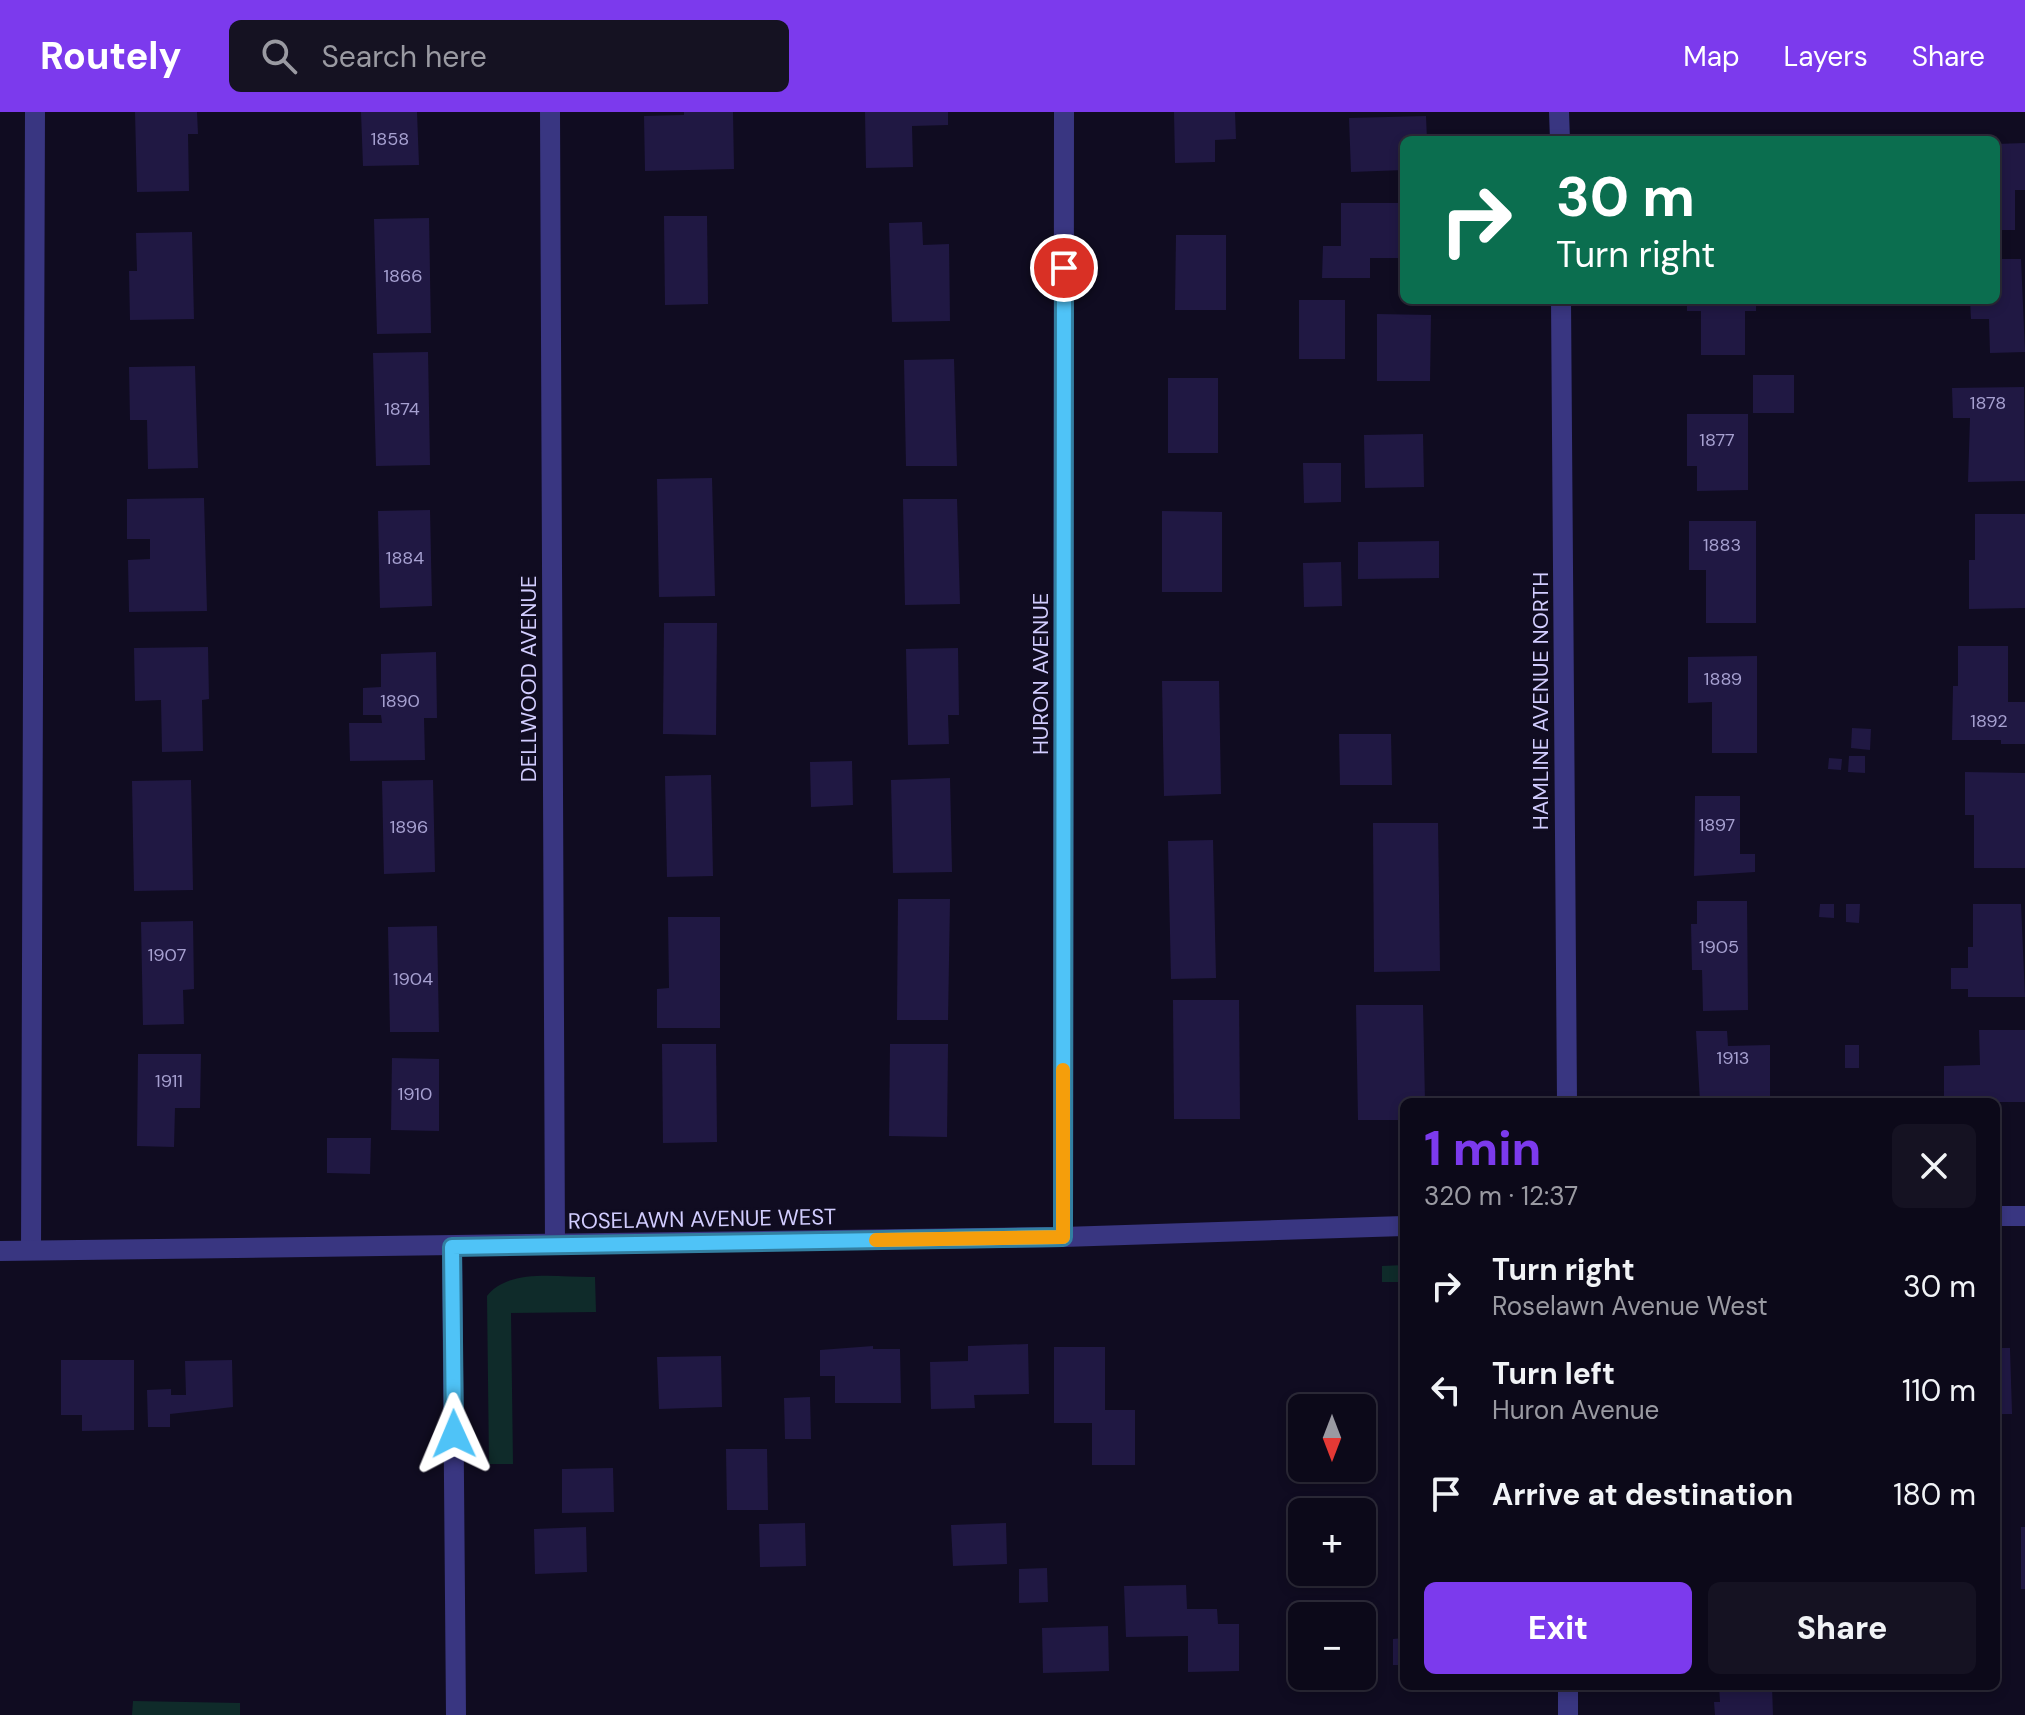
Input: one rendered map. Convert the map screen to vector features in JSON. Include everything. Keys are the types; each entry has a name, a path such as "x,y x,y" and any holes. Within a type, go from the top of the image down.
{"street":[{"path":"31,1250 35,112"},
{"name":"DELLWOOD AVENUE","path":"550,112 555,1245"},
{"name":"HURON AVENUE","path":"1063,1237 1064,112"},
{"path":"1559,112 1560,136"},
{"name":"HAMLINE AVENUE NORTH","path":"1561,304 1567,1098"},
{"path":"2000,1216 2025,1216"},
{"name":"ROSELAWN AVENUE WEST","path":"0,1251 1063,1237 1400,1226"},
{"path":"452,1247 456,1715"},
{"path":"1568,1690 1568,1715"}],"green space":[{"path":"1400,1265 1400,1282 1382,1282 1382,1266"},
{"path":"595,1277 596,1312 511,1313 513,1464 489,1464 487,1296 508,1281 522,1278"},
{"path":"133,1701 240,1703 240,1715 132,1715"}],"building":[{"path":"135,112 197,112 198,134 188,134 189,191 137,192"},
{"path":"361,112 417,112 419,165 363,166"},
{"path":"684,112 733,112 734,169 645,171 644,116 684,115"},
{"path":"865,112 948,112 948,125 912,126 913,167 866,168"},
{"path":"1174,112 1235,112 1236,139 1215,140 1215,162 1175,163"},
{"path":"1426,116 1427,136 1400,136 1400,170 1351,172 1349,118"},
{"path":"2025,143 2025,190 2015,190 2015,230 2000,230 2000,144"},
{"path":"1341,203 1400,203 1400,258 1370,258 1370,278 1322,278 1323,246 1341,246"},
{"path":"664,216 707,216 708,304 665,305"},
{"path":"429,218 431,333 377,334 374,219"},
{"path":"922,222 923,245 949,244 950,321 892,322 889,223"},
{"path":"192,232 194,319 130,320 129,271 137,271 136,233"},
{"path":"1176,235 1226,235 1226,310 1175,310"},
{"path":"2000,259 2021,259 2025,352 1990,353 1989,319 1971,319 1970,304 2000,304"},
{"path":"1299,300 1345,300 1345,359 1299,359"},
{"path":"1687,304 1756,304 1756,311 1745,311 1745,355 1701,355 1701,311 1687,311"},
{"path":"1377,314 1431,315 1430,381 1377,381"},
{"path":"428,352 430,465 376,466 373,353"},
{"path":"954,359 957,466 906,466 904,360"},
{"path":"195,366 198,468 148,469 147,420 130,420 129,367"},
{"path":"1753,375 1794,375 1794,413 1753,413"},
{"path":"1168,378 1218,378 1218,453 1168,453"},
{"path":"2024,387 2025,481 1968,482 1970,418 1953,418 1952,388"},
{"path":"1687,414 1748,414 1748,490 1697,491 1697,466 1687,466"},
{"path":"1423,434 1424,487 1365,488 1364,435"},
{"path":"1303,463 1341,463 1341,502 1304,503"},
{"path":"712,478 715,596 659,597 657,479"},
{"path":"204,498 207,611 129,612 128,560 150,559 150,539 127,539 127,499"},
{"path":"903,499 957,499 960,604 905,605"},
{"path":"430,510 432,606 380,608 378,511"},
{"path":"1162,511 1222,512 1222,592 1162,592"},
{"path":"1975,514 2025,514 2025,608 1969,609 1969,560 1975,560"},
{"path":"1689,521 1756,521 1756,623 1706,623 1706,570 1689,570"},
{"path":"1439,541 1439,578 1358,579 1358,542"},
{"path":"1341,562 1342,606 1304,607 1303,563"},
{"path":"664,623 717,623 716,735 663,734"},
{"path":"1958,646 2008,646 2008,702 2025,702 2025,744 2001,744 2001,740 1952,740 1953,686 1958,686"},
{"path":"208,647 209,699 202,700 203,751 162,752 161,700 135,701 134,648"},
{"path":"958,648 959,715 948,715 949,744 908,745 906,649"},
{"path":"436,652 437,718 424,718 425,760 350,761 349,723 382,723 381,715 363,715 363,688 381,687 381,654"},
{"path":"1757,656 1757,753 1712,753 1712,702 1688,703 1688,657"},
{"path":"1162,681 1219,681 1221,794 1164,796"},
{"path":"1852,728 1871,729 1870,750 1851,748"},
{"path":"1339,734 1391,734 1392,785 1340,785"},
{"path":"1849,756 1865,756 1865,773 1848,772"},
{"path":"1829,758 1842,759 1841,770 1828,769"},
{"path":"852,761 853,805 811,807 810,762"},
{"path":"1965,772 2025,773 2025,868 1974,868 1974,815 1965,815"},
{"path":"711,775 713,876 667,877 665,776"},
{"path":"950,778 952,872 893,873 891,780"},
{"path":"191,780 193,890 134,891 132,781"},
{"path":"433,780 435,872 384,874 382,781"},
{"path":"1695,796 1740,796 1740,854 1755,854 1755,872 1694,876"},
{"path":"1373,823 1438,823 1440,971 1374,972"},
{"path":"1213,840 1216,978 1171,979 1168,841"},
{"path":"898,899 950,899 948,1020 897,1020"},
{"path":"1697,901 1747,901 1748,1010 1703,1011 1702,970 1692,970 1691,924 1697,924"},
{"path":"1820,904 1834,904 1834,918 1819,917"},
{"path":"1846,904 1860,904 1859,923 1846,922"},
{"path":"1973,904 2021,904 2025,997 1968,997 1968,989 1951,989 1951,968 1968,968 1968,947 1973,947"},
{"path":"668,917 720,917 720,1028 657,1028 657,989 669,988"},
{"path":"193,921 194,989 183,990 184,1024 143,1025 141,922"},
{"path":"437,926 439,1032 390,1032 388,927"},
{"path":"1173,1000 1239,1000 1240,1119 1174,1119"},
{"path":"1356,1005 1423,1005 1425,1098 1400,1098 1400,1120 1358,1120"},
{"path":"1979,1030 2025,1030 2025,1102 2000,1102 2000,1098 1944,1098 1944,1066 1980,1065"},
{"path":"1696,1031 1727,1031 1728,1046 1770,1045 1770,1098 1700,1098"},
{"path":"662,1044 716,1044 717,1142 663,1143"},
{"path":"890,1044 948,1044 947,1137 889,1136"},
{"path":"1845,1045 1859,1045 1859,1068 1845,1068"},
{"path":"138,1054 201,1054 200,1108 175,1108 174,1147 137,1146"},
{"path":"392,1058 439,1059 439,1131 391,1130"},
{"path":"327,1138 371,1138 370,1174 327,1173"},
{"path":"1028,1344 1029,1394 974,1395 975,1408 931,1409 930,1362 968,1361 968,1346"},
{"path":"873,1346 873,1349 900,1349 901,1403 835,1403 835,1376 820,1376 820,1350"},
{"path":"1054,1347 1105,1347 1105,1410 1135,1410 1135,1465 1092,1465 1092,1423 1054,1423"},
{"path":"2000,1348 2010,1348 2012,1414 2000,1414"},
{"path":"721,1356 722,1407 659,1409 657,1357"},
{"path":"61,1360 134,1360 134,1430 82,1431 82,1415 61,1415"},
{"path":"232,1360 233,1407 170,1414 170,1427 148,1427 147,1390 171,1389 171,1395 186,1395 185,1361"},
{"path":"810,1397 811,1439 785,1439 784,1398"},
{"path":"726,1449 767,1449 768,1510 727,1510"},
{"path":"613,1468 614,1512 562,1513 562,1469"},
{"path":"805,1523 806,1566 760,1567 759,1524"},
{"path":"1006,1523 1007,1564 953,1566 951,1525"},
{"path":"586,1527 587,1572 535,1574 534,1529"},
{"path":"2021,1527 2025,1527 2025,1589 2021,1589"},
{"path":"1047,1568 1048,1602 1019,1603 1019,1569"},
{"path":"1186,1585 1187,1609 1217,1609 1218,1624 1239,1624 1239,1671 1188,1672 1188,1636 1126,1637 1124,1586"},
{"path":"1108,1626 1109,1671 1043,1673 1042,1628"},
{"path":"1400,1638 1400,1665 1393,1665 1393,1639"},
{"path":"1719,1690 1772,1690 1773,1715 1715,1715 1714,1702 1720,1702"}],"slow traffic":[{"path":"876,1240 1063,1237 1063,1070"}],"route":[{"path":"454,1434 452,1247 1063,1237 1064,268"}]}
